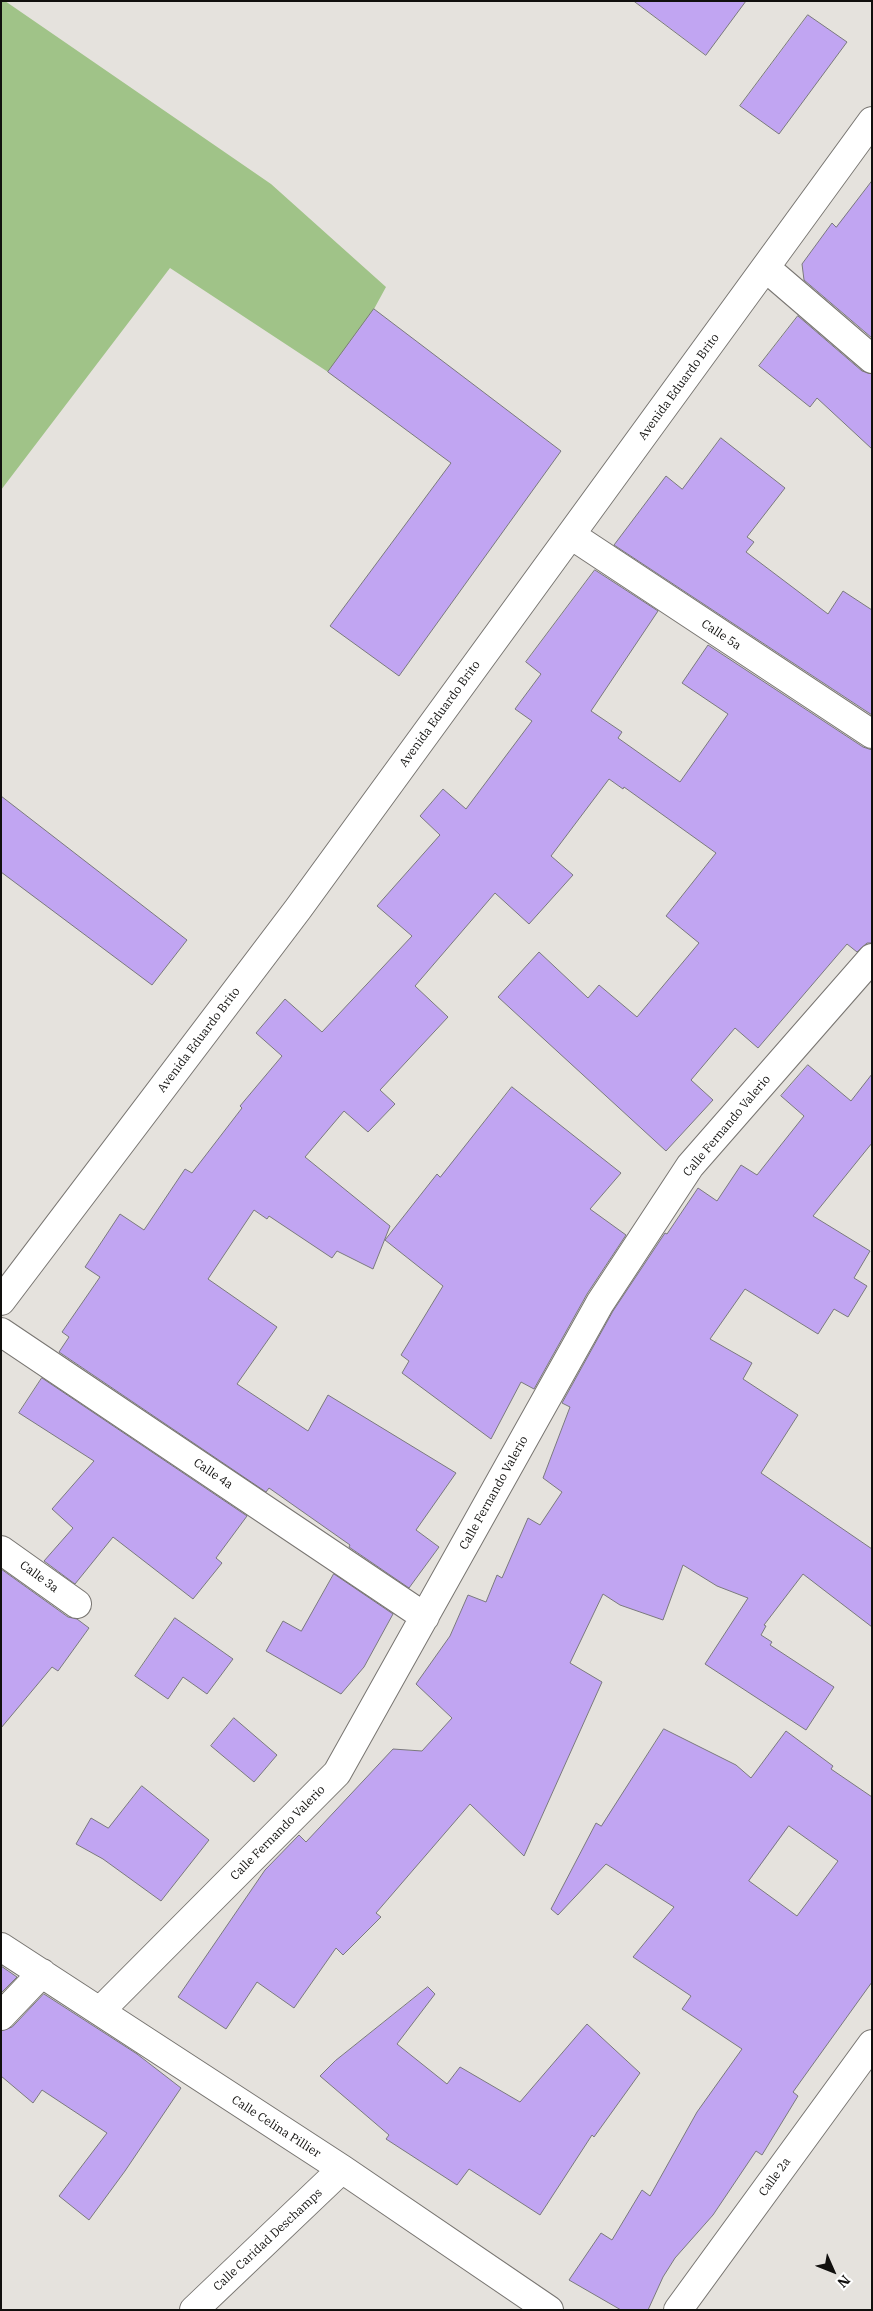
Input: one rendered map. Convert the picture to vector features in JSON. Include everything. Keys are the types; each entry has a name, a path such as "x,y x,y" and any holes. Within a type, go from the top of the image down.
{"street":[{"name":"Avenida Eduardo Brito","path":"1,1302 298,910 872,121"},
{"path":"766,268 872,359"},
{"name":"Calle 5a","path":"571,535 872,734"},
{"name":"Calle Fernando Valerio","path":"100,2011 337,1773 600,1303 690,1166 872,958"},
{"name":"Calle 4a","path":"1,1332 425,1617"},
{"name":"Calle 3a","path":"1,1550 76,1604"},
{"name":"Calle Celina Pillier","path":"1,1947 342,2170 549,2310"},
{"path":"1,2016 42,1974"},
{"name":"Calle 2a","path":"678,2310 872,2044"},
{"name":"Calle Caridad Deschamps","path":"194,2310 342,2170"}],"green space":[{"path":"1,1 5,1 271,184 386,287 374,309 328,372 170,268 1,490"}],"building":[{"path":"634,1 746,1 706,55"},
{"path":"808,15 847,42 779,134 740,106"},
{"path":"872,181 872,338 804,280 802,264 832,223 836,227"},
{"path":"374,309 561,451 399,676 330,626 451,463 328,372"},
{"path":"798,316 862,371 872,374 872,449 817,398 810,407 759,366"},
{"path":"721,438 785,488 747,537 754,542 746,552 828,614 843,591 872,610 872,715 614,545 666,476 682,489"},
{"path":"595,570 658,611 591,711 622,732 618,738 680,782 728,714 682,683 708,645 863,747 872,750 872,943 867,943 857,952 847,944 758,1048 735,1028 691,1080 713,1100 666,1151 498,997 539,952 588,998 599,985 637,1017 699,943 666,916 716,853 624,787 623,789 609,779 551,856 573,875 529,924 495,893 415,986 448,1017 380,1090 395,1104 368,1132 344,1111 305,1157 390,1226 373,1269 337,1251 332,1258 269,1216 267,1219 254,1210 208,1279 277,1327 237,1384 308,1431 328,1395 456,1473 416,1530 439,1547 409,1588 349,1547 350,1545 269,1488 266,1492 59,1352 69,1337 62,1332 100,1277 85,1267 120,1214 144,1230 185,1169 192,1173 242,1108 240,1106 282,1056 256,1033 285,999 322,1032 412,936 377,906 440,835 420,816 443,789 466,809 532,721 515,709 541,674 526,662"},
{"path":"1,796 187,940 152,985 1,872"},
{"path":"808,1065 851,1101 872,1074 872,1143 813,1216 870,1251 854,1278 867,1286 848,1317 834,1309 818,1334 745,1289 710,1339 752,1363 743,1379 798,1415 761,1473 872,1549 872,1627 803,1574 764,1625 766,1626 761,1635 772,1642 770,1645 834,1687 806,1730 705,1664 748,1598 717,1586 683,1565 663,1620 620,1605 603,1594 570,1663 602,1682 524,1856 470,1804 376,1913 381,1917 343,1955 336,1948 294,2008 257,1982 226,2029 178,1997 265,1870 299,1835 306,1842 393,1749 422,1751 452,1718 416,1684 450,1636 468,1595 486,1602 497,1575 502,1578 528,1518 540,1525 562,1492 543,1478 570,1407 562,1403 613,1311 665,1233 667,1234 698,1188 717,1201 741,1165 757,1175 804,1116 781,1096"},
{"path":"512,1087 621,1173 590,1209 626,1235 587,1294 534,1389 521,1382 491,1439 402,1373 409,1361 401,1355 443,1286 385,1240 437,1174 440,1177"},
{"path":"42,1378 247,1516 216,1558 222,1563 193,1599 113,1537 75,1584 44,1561 73,1528 52,1509 94,1461 19,1413"},
{"path":"1,1569 68,1617 77,1619 89,1628 58,1671 52,1667 1,1728"},
{"path":"334,1574 393,1614 364,1667 341,1694 266,1651 283,1621 301,1631"},
{"path":"175,1618 233,1659 207,1694 183,1677 168,1699 135,1676"},
{"path":"234,1718 277,1755 254,1782 211,1746"},
{"path":"664,1729 736,1765 751,1778 786,1731 833,1766 831,1769 872,1797 872,1982 793,2092 798,2096 762,2155 756,2151 713,2215 675,2258 663,2277 648,2310 621,2310 569,2280 601,2233 612,2240 642,2190 650,2196 697,2112 742,2049 682,2009 691,1996 633,1957 674,1907 606,1864 558,1915 551,1909 596,1823 601,1826","holes":["789,1826 838,1861 797,1916 749,1881"]},
{"path":"142,1786 209,1840 161,1901 103,1859 76,1844 91,1818 108,1828"},
{"path":"1,1966 17,1977 1,1993"},
{"path":"428,1987 435,1994 397,2044 447,2084 460,2067 520,2102 587,2024 640,2073 594,2137 592,2135 540,2215 469,2169 457,2185 386,2139 389,2135 320,2076 335,2061"},
{"path":"44,1994 137,2054 181,2088 125,2171 89,2220 59,2196 107,2133 42,2090 33,2103 1,2076 1,2031 12,2027"}]}
